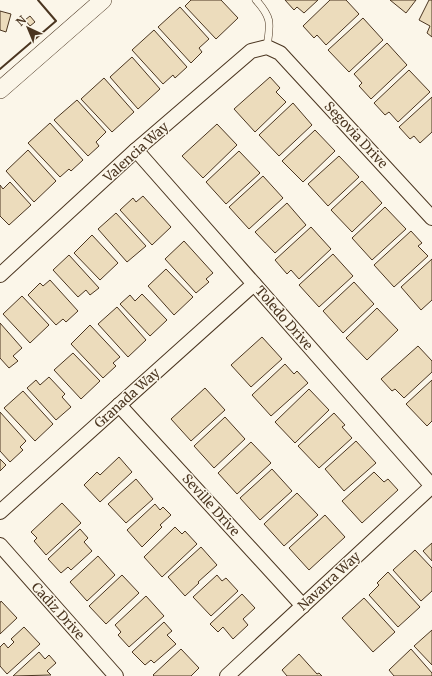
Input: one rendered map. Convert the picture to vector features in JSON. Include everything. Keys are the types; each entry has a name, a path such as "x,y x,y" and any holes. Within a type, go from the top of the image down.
{"street":[{"path":"0,90 103,0"},
{"name":"Valencia Way","path":"0,275 136,150 251,51 274,50"},
{"name":"Segovia Drive","path":"274,50 432,218"},
{"name":"Toledo Drive","path":"136,150 432,486"},
{"name":"Granada Way","path":"0,512 254,284"},
{"name":"Seville Drive","path":"119,405 303,606"},
{"name":"Navarra Way","path":"227,676 432,486"},
{"name":"Cadiz Drive","path":"0,545 116,676"}],"lane":[{"path":"256,0 263,8 270,23 274,50"}],"building":[{"path":"191,0 221,0 238,18 216,39 185,6"},
{"path":"285,0 318,0 304,13 297,7 294,10"},
{"path":"330,0 346,0 359,14 326,45 317,35 314,38 303,26"},
{"path":"390,0 416,0 406,13"},
{"path":"429,0 432,0 432,37 427,33 430,26 419,20"},
{"path":"180,7 209,39 199,48 202,52 191,63 158,27"},
{"path":"0,11 11,14 6,32 0,30"},
{"path":"30,16 35,22 30,26 25,20"},
{"path":"363,18 383,40 349,72 328,50"},
{"path":"154,30 187,67 175,78 173,75 163,84 132,50"},
{"path":"387,43 407,65 371,99 359,86 362,83 354,74"},
{"path":"132,57 160,89 138,109 110,77"},
{"path":"409,70 430,92 398,122 389,112 385,115 374,103"},
{"path":"270,77 280,88 276,92 286,102 255,132 234,109"},
{"path":"104,78 134,112 112,132 81,99"},
{"path":"432,97 432,132 420,143 414,136 410,139 399,127"},
{"path":"77,100 106,132 96,142 99,146 88,156 54,120"},
{"path":"293,103 312,125 279,156 259,135"},
{"path":"50,123 83,160 71,171 69,169 60,177 28,143"},
{"path":"217,124 237,145 203,178 182,156"},
{"path":"315,130 335,151 303,182 282,161"},
{"path":"28,150 56,181 34,202 6,171"},
{"path":"239,151 260,173 226,204 206,182"},
{"path":"339,156 359,177 328,206 308,184"},
{"path":"263,176 283,198 249,229 229,207"},
{"path":"362,181 382,203 352,232 331,210"},
{"path":"10,182 31,205 9,225 0,216 0,185 3,189"},
{"path":"143,196 171,227 152,245 120,210 133,198 136,202"},
{"path":"287,203 306,225 275,253 255,232"},
{"path":"385,207 406,229 372,260 352,238"},
{"path":"116,213 146,246 127,262 98,229"},
{"path":"311,227 331,249 299,279 291,270 287,274 275,260"},
{"path":"411,231 422,243 418,246 428,256 394,287 374,265"},
{"path":"92,235 118,263 100,280 74,253"},
{"path":"184,241 213,273 206,279 209,282 196,293 165,259"},
{"path":"333,254 353,276 319,307 299,285"},
{"path":"69,255 99,288 90,295 86,290 78,297 53,270"},
{"path":"432,259 432,300 421,310 401,287"},
{"path":"166,269 193,297 174,315 148,286"},
{"path":"50,280 78,311 66,322 63,319 56,325 28,295 40,283 43,286"},
{"path":"354,282 374,304 343,333 323,311"},
{"path":"142,294 167,320 150,336 120,304 130,295 135,301"},
{"path":"22,296 49,325 30,343 3,314"},
{"path":"117,307 146,340 128,357 98,324"},
{"path":"377,308 398,330 367,360 346,338"},
{"path":"0,323 22,348 13,356 18,361 9,368 0,358"},
{"path":"90,325 120,357 113,363 116,366 103,378 71,344"},
{"path":"262,337 282,359 251,387 231,365"},
{"path":"418,346 432,361 432,372 404,398 395,389 392,391 381,379"},
{"path":"73,353 100,381 81,399 54,370"},
{"path":"285,364 294,374 297,371 308,383 271,416 252,395"},
{"path":"49,377 65,394 62,397 71,407 56,420 27,388 36,380 40,385"},
{"path":"432,380 432,421 427,426 406,404"},
{"path":"205,388 225,410 191,441 171,419"},
{"path":"309,389 329,410 295,443 275,422"},
{"path":"23,391 53,424 35,441 4,408"},
{"path":"0,412 26,441 20,447 23,450 10,462 0,451"},
{"path":"334,413 345,425 342,427 352,438 319,468 298,446"},
{"path":"225,417 245,439 214,468 194,446"},
{"path":"356,441 376,463 344,491 325,469"},
{"path":"251,442 271,463 237,494 218,473"},
{"path":"119,457 132,472 100,502 84,485 97,472 100,475"},
{"path":"0,459 6,465 0,471"},
{"path":"272,469 292,491 260,520 240,498"},
{"path":"374,472 384,482 388,479 398,490 362,523 342,501"},
{"path":"136,479 153,499 126,523 108,504"},
{"path":"297,493 318,515 284,546 264,524"},
{"path":"62,503 81,523 46,555 34,541 37,538 31,532"},
{"path":"155,504 160,510 163,507 171,515 160,525 162,527 142,547 127,530"},
{"path":"325,515 345,537 309,570 289,548"},
{"path":"175,527 182,534 185,531 197,544 162,577 144,557"},
{"path":"80,529 88,538 84,542 92,551 71,570 68,567 61,573 48,559"},
{"path":"432,543 432,561 423,551"},
{"path":"201,547 217,565 185,596 168,577"},
{"path":"415,550 432,568 432,591 421,601 393,570"},
{"path":"98,556 115,575 87,601 70,582"},
{"path":"388,572 420,607 398,627 369,595 379,585 377,583"},
{"path":"122,575 139,593 106,624 89,606"},
{"path":"217,575 222,581 226,578 238,591 211,616 193,597"},
{"path":"242,594 255,608 243,619 248,625 233,639 223,627 218,632 210,624"},
{"path":"146,596 164,616 129,647 118,635 121,632 115,625"},
{"path":"364,598 395,632 373,652 342,618"},
{"path":"1,601 17,618 0,634 0,603"},
{"path":"164,622 172,631 167,635 176,644 154,663 151,660 145,665 132,652"},
{"path":"24,627 40,644 7,674 0,666 0,647 4,643 8,648 14,642 11,639"},
{"path":"432,630 432,665 414,646"},
{"path":"181,649 199,668 191,676 153,675"},
{"path":"411,649 432,673 432,676 394,676 389,670"},
{"path":"39,652 45,659 49,655 56,663 47,671 51,675 13,676"},
{"path":"299,654 317,674 319,673 322,676 287,676 282,670"}],"wall":[{"path":"0,69 56,21 38,0"}]}
